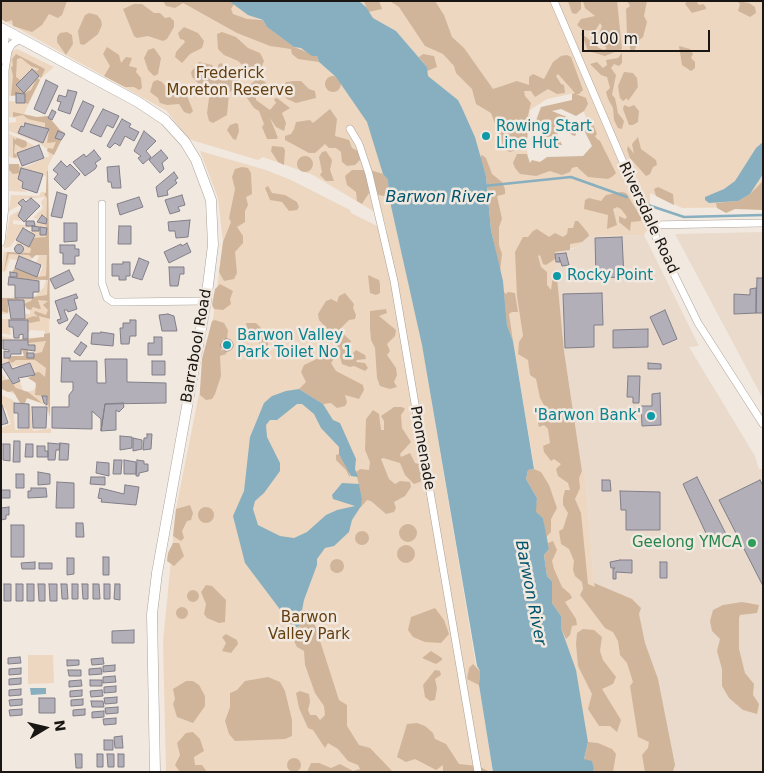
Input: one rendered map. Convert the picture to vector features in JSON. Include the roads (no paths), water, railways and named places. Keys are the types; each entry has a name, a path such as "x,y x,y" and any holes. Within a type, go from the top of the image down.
{"street":[{"name":"Riversdale Road","path":"554,1 650,225 698,323 763,424"},
{"path":"1,242 5,206 4,70 2,55 4,30"},
{"name":"Barrabool Road","path":"4,30 138,102 165,120 185,142 196,160 211,200 213,245 206,301 154,593 151,641 155,772"},
{"path":"4,70 8,51 12,44 20,39"},
{"name":"Promenade","path":"350,129 359,144 369,174 394,281 478,772"},
{"path":"102,204 102,284 107,298 113,302 206,301"},
{"path":"650,225 763,223"}],"water":[{"name":"Barwon River","path":"229,1 359,1 366,7 373,18 396,31 427,67 428,76 458,100 462,108 475,137 486,176 491,230 503,281 507,325 513,341 534,469 528,470 526,479 537,498 536,512 543,518 549,549 544,555 547,576 552,581 552,603 561,616 561,628 576,670 588,742 584,759 592,761 593,772 493,772 479,685 480,671 477,666 422,345 389,197 388,180 383,174 367,122 336,77 319,62 317,56 312,56 301,48 294,47 267,27 263,20 248,15"},
{"path":"763,142 763,174 750,194 738,201 709,203 705,200 705,197 724,189 735,181 756,148"},
{"path":"299,389 323,404 333,420 340,423 356,459 355,469 358,477 351,476 339,454 339,447 321,428 314,414 302,404 297,404 277,420 270,420 266,425 267,437 280,463 280,471 264,493 255,501 253,509 258,525 280,536 294,538 307,532 326,515 337,510 355,506 333,499 332,495 342,483 359,484 362,499 361,506 352,520 349,532 334,546 325,548 317,559 317,565 304,600 299,626 294,628 245,563 233,516 244,491 250,437 264,403 272,396"},
{"path":"30,688 46,688 46,694 31,695"}],"waterway":[{"path":"484,186 571,177 627,197"},
{"path":"648,205 684,217 763,215"}],"place":[{"name":"Rowing Start Line Hut","path":"486,136"},
{"name":"Rocky Point","path":"557,276"},
{"name":"Barwon Valley Park Toilet No 1","path":"227,345"},
{"name":"'Barwon Bank'","path":"651,416"},
{"name":"Geelong YMCA","path":"752,543"}],"park label":[{"name":"Frederick Moreton Reserve","path":"230,82"},
{"name":"Barwon Valley Park","path":"309,626"}]}
